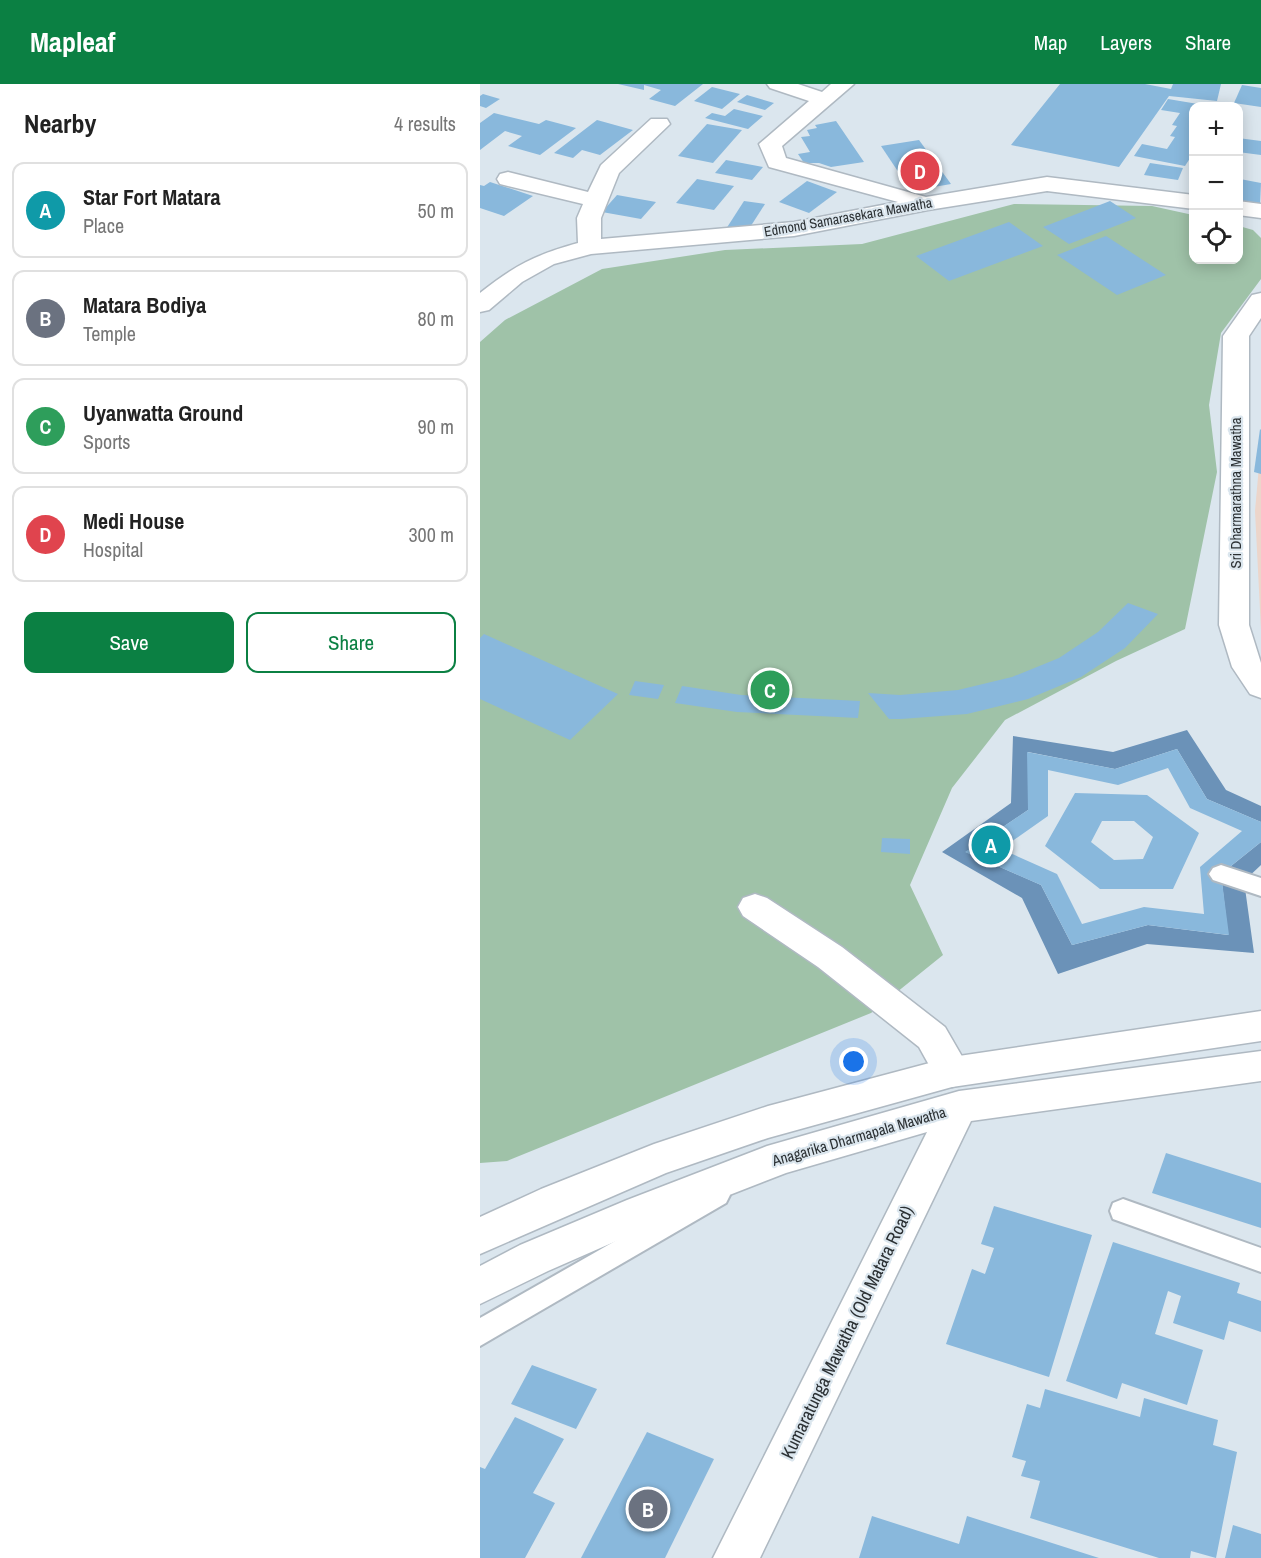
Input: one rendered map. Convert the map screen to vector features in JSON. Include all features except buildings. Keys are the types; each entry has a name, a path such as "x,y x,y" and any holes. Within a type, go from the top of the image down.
{"main road":[{"path":"777,84 823,99"},
{"path":"844,84 770,144 777,162 928,203"},
{"path":"590,247 589,218 609,170 660,123"},
{"path":"508,179 597,201"},
{"name":"Edmond Samarasekara Mawatha","path":"480,305 514,277 546,259 590,247 794,229 928,203 1047,184 1189,201"},
{"path":"1243,209 1261,211"},
{"name":"Sri Dharmarathna Mawatha","path":"1261,300 1236,336 1234,614 1234,625 1247,667 1261,687"},
{"path":"755,907 830,957 932,1037 956,1089"},
{"name":"Anagarika Dharmapala Mawatha","path":"480,1236 654,1161 768,1122 956,1089 1261,1026"},
{"name":"Anagarika Dharmapala Mawatha","path":"480,1286 534,1258 641,1212 956,1089 1261,1066"},
{"name":"Kumaratunga Mawatha (Old Matara Road)","path":"744,1556 956,1089"}],"lane":[{"path":"1221,874 1253,884"},
{"path":"480,1333 781,1158"},
{"path":"1123,1211 1261,1260"}],"shaded area":[{"path":"1261,444 1261,630 1255,511"}],"green space":[{"path":"1014,204 1152,206 1189,214 1189,264 1243,264 1243,227 1253,230 1261,238 1261,279 1221,333 1209,405 1217,472 1185,629 1116,661 1005,720 952,788 910,885 943,955 871,1013 507,1161 480,1163 480,342 505,320 602,269 725,250 862,244"}],"water":[{"path":"1187,730 1226,790 1261,806 1261,822 1207,799 1177,749 1115,769 1028,752 1028,810 966,852 1041,885 1072,945 1148,925 1228,935 1221,874 1261,842 1261,865 1244,881 1254,953 1147,944 1058,974 1022,898 942,852 1011,803 1013,736 1113,752"}],"place":[{"name":"Medi House","path":"920,171"},
{"name":"Uyanwatta Ground","path":"770,690"},
{"name":"Star Fort Matara","path":"991,845"},
{"name":"Matara Bodiya","path":"648,1509"}]}
